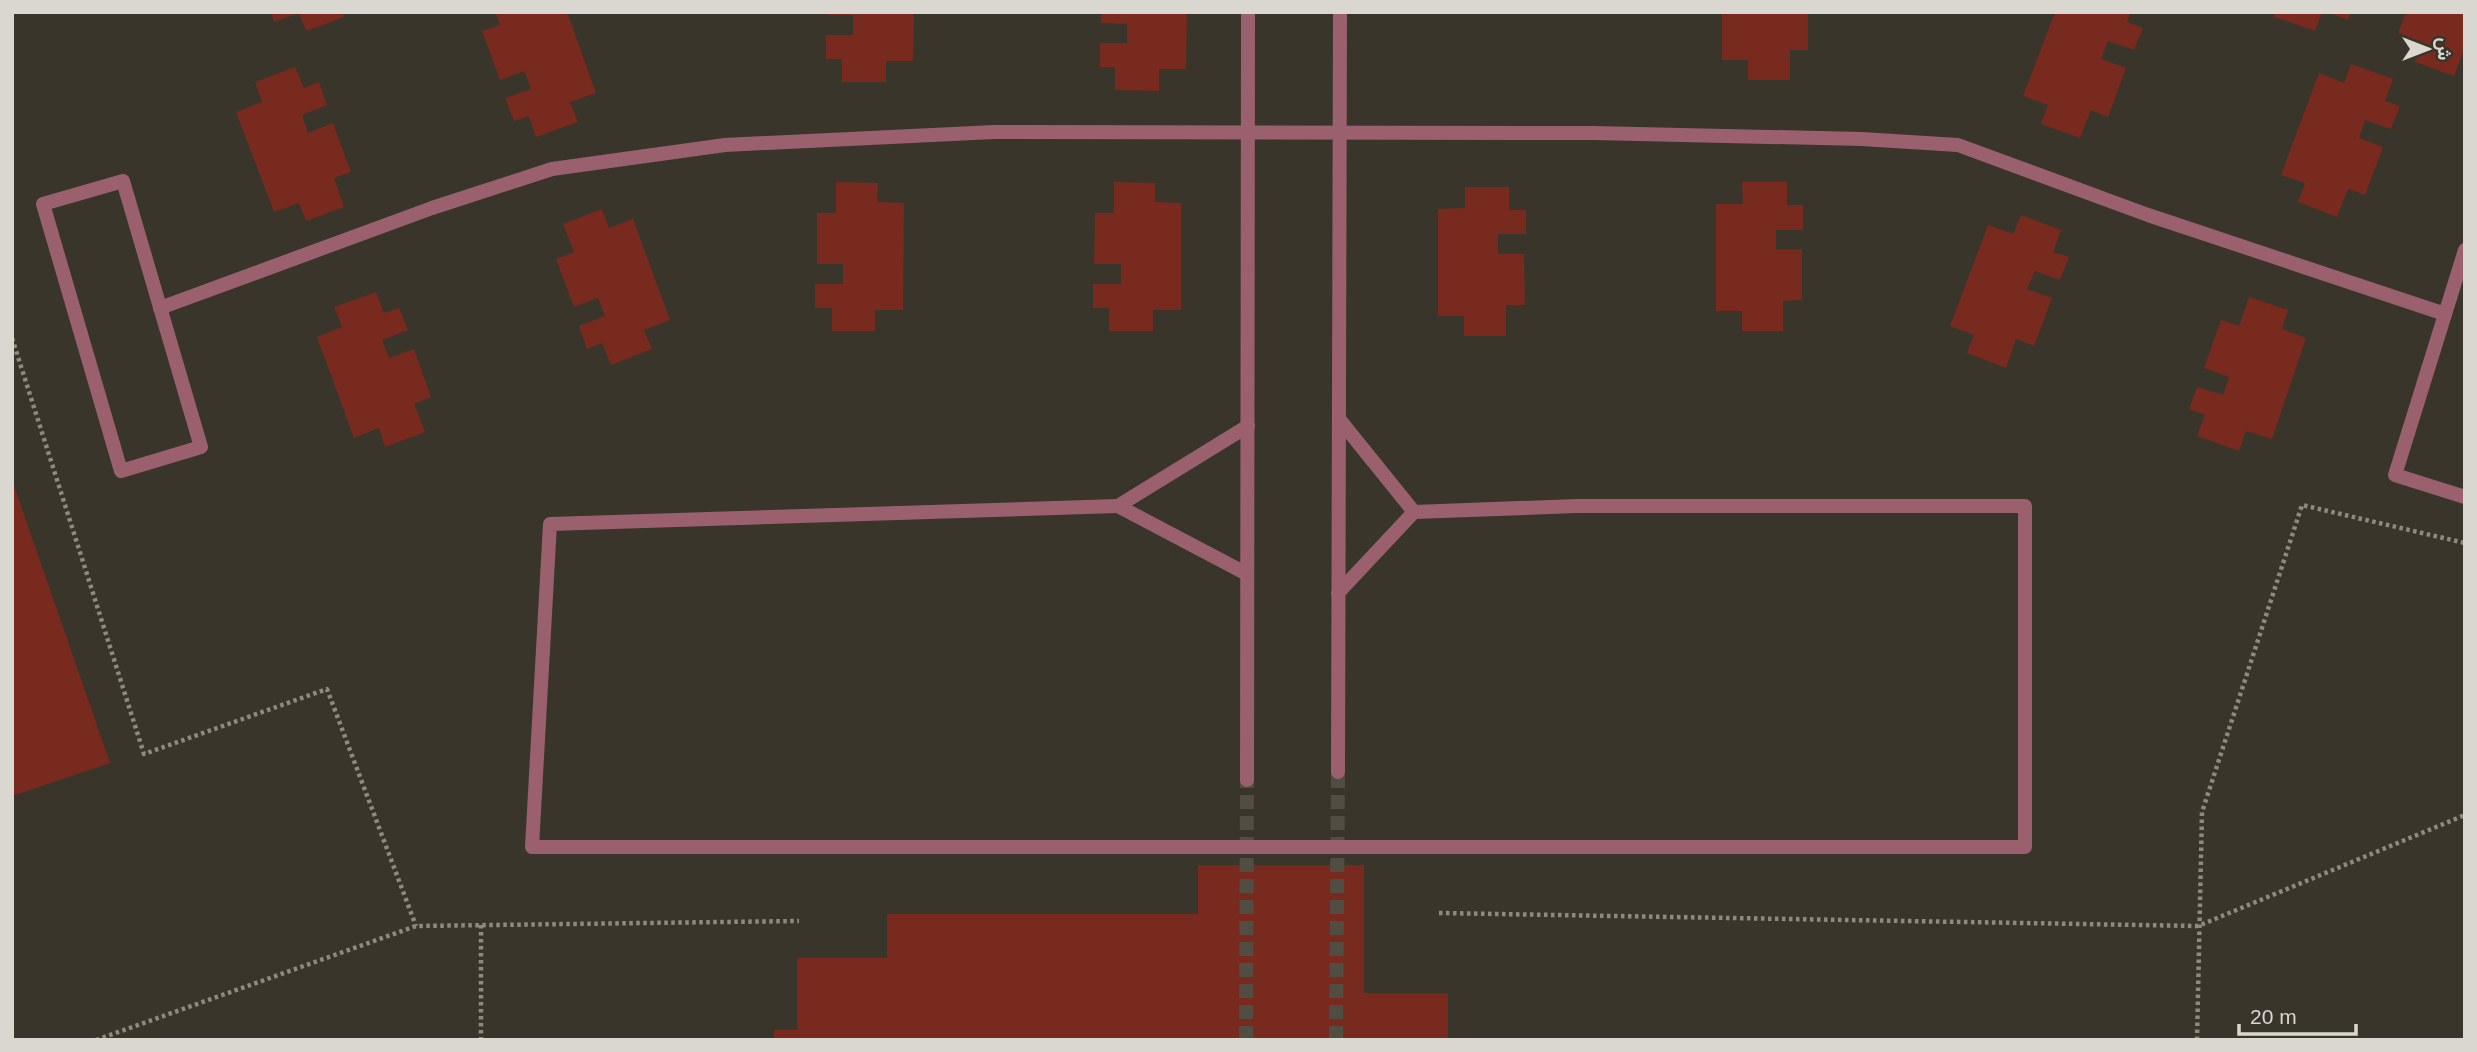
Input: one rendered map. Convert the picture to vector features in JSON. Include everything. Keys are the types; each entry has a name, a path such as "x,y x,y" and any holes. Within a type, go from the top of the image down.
{"street":[{"path":"1247,780 1248,12"},
{"path":"1338,772 1340,12"},
{"path":"160,308 432,208 552,169 725,145 994,132 1594,133 1862,139 1958,145 2148,215 2445,314"},
{"path":"123,181 160,308 201,447 121,471 43,204 123,181"},
{"path":"2465,250 2395,475 2465,497"},
{"path":"1339,419 1414,512"},
{"path":"1118,506 1248,425"},
{"path":"1247,574 1118,506 550,524 532,847 2025,847 2025,506 1577,506 1414,512 1338,593"}],"path":[{"path":"12,338 144,754 327,688 416,926"},
{"path":"2196,1040 2202,812 2302,505 2465,543"},
{"path":"1439,913 2198,926 2465,815"},
{"path":"96,1040 416,926 799,922"},
{"path":"481,925 481,1040"}],"building":[{"path":"271,12 343,12 344,17 306,31 299,13 274,22"},
{"path":"495,12 567,12 596,93 570,102 578,122 536,137 529,116 514,121 505,98 531,89 524,71 500,80 482,31 500,25"},
{"path":"827,12 914,12 913,61 886,61 886,82 842,82 842,59 826,59 826,35 853,35 853,15 827,15"},
{"path":"1101,12 1187,12 1186,69 1159,69 1159,91 1115,90 1115,67 1100,67 1100,43 1127,43 1127,24 1101,23"},
{"path":"1722,12 1808,12 1808,50 1790,50 1790,80 1748,80 1748,60 1722,60"},
{"path":"2055,12 2131,12 2127,22 2143,28 2134,50 2108,41 2101,59 2126,68 2108,117 2091,110 2080,138 2041,124 2048,105 2023,96"},
{"path":"2275,12 2322,12 2315,31 2274,17"},
{"path":"2327,12 2350,12 2348,20"},
{"path":"2406,12 2465,12 2465,47 2454,76 2415,62 2423,43 2398,34"},
{"path":"2351,64 2393,79 2385,101 2400,106 2391,129 2365,120 2359,138 2383,147 2365,195 2348,189 2337,217 2298,202 2305,183 2281,175 2319,73 2344,83"},
{"path":"295,67 304,88 319,82 327,105 302,115 308,133 333,123 351,172 334,178 344,207 306,221 299,203 274,212 236,112 262,102 255,82"},
{"path":"836,182 878,183 877,202 904,203 903,310 875,310 875,331 832,331 832,308 815,308 815,284 843,284 843,264 817,264 817,213 836,213"},
{"path":"1114,182 1155,183 1155,202 1181,203 1181,310 1153,310 1153,331 1109,331 1109,308 1093,308 1093,284 1121,284 1121,264 1094,264 1095,213 1114,213"},
{"path":"1742,182 1787,182 1787,205 1803,205 1803,230 1776,230 1776,249 1802,249 1802,300 1783,301 1783,331 1742,331 1742,311 1716,311 1716,204 1743,204"},
{"path":"1465,187 1509,187 1509,210 1526,210 1526,234 1498,234 1498,254 1524,254 1525,305 1506,305 1506,336 1464,336 1464,316 1438,316 1438,209 1465,208"},
{"path":"602,209 609,228 633,219 670,320 644,330 652,349 611,365 602,343 587,349 579,326 605,316 598,298 574,307 556,259 574,252 563,224"},
{"path":"2021,215 2061,230 2053,252 2069,257 2060,280 2035,271 2027,289 2052,298 2034,346 2016,339 2006,368 1967,353 1974,335 1950,326 1988,225 2013,234"},
{"path":"376,292 384,313 399,308 408,330 382,340 389,358 414,349 431,397 414,404 425,432 385,447 379,428 354,438 317,337 342,327 334,307"},
{"path":"2249,297 2288,310 2282,329 2306,338 2272,439 2246,431 2239,451 2197,436 2205,415 2189,409 2197,387 2223,395 2229,377 2204,368 2221,320 2239,326"},
{"path":"12,480 110,763 12,796"},
{"path":"1198,865 1364,865 1364,993 1448,993 1448,1040 774,1040 774,1030 797,1030 797,958 887,958 887,914 1198,914"}],"tunnel":[{"path":"1336,1040 1338,772"},
{"path":"1246,1040 1247,780"}]}
